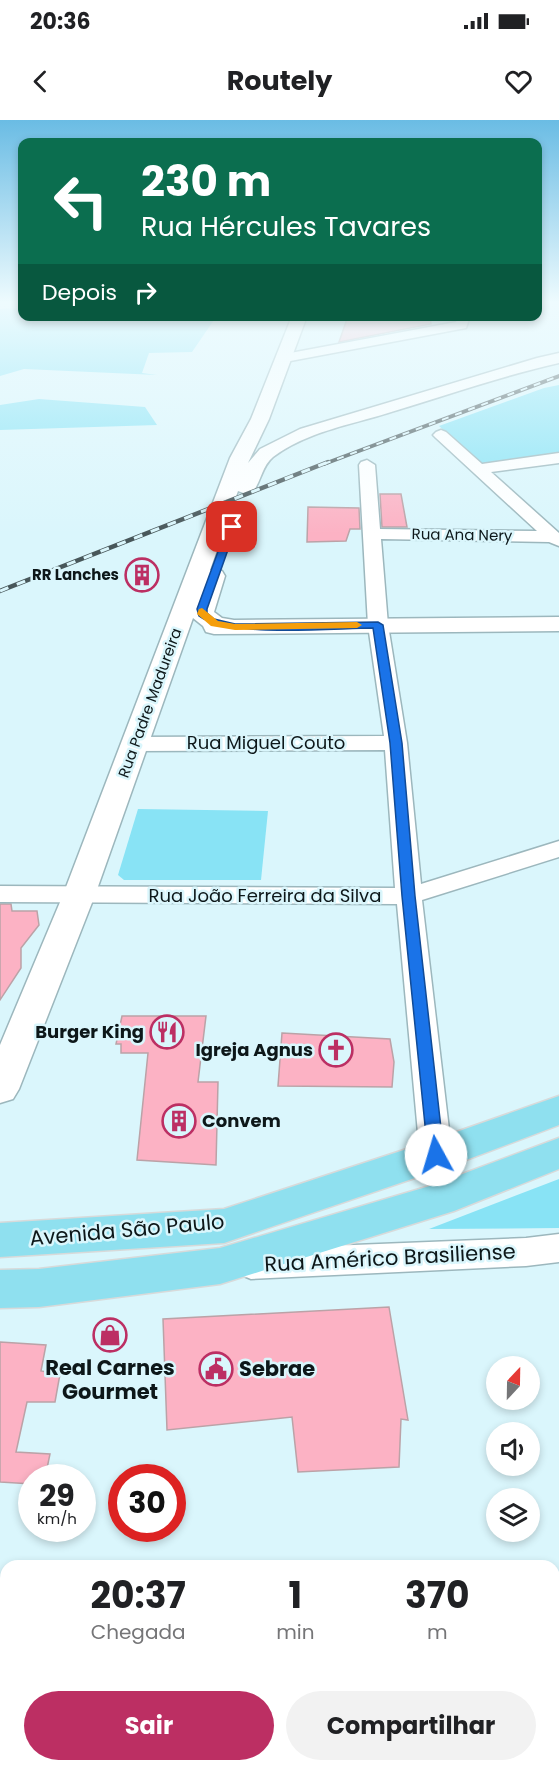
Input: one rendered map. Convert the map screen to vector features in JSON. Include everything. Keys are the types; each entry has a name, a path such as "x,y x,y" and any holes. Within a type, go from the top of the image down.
{"main road":[{"name":"Rua Padre Madureira","path":"0,1089 79,895 240,458 260,419 276,380"},
{"path":"260,419 273,426 288,429 333,424 479,380"},
{"name":"Rua Padre Madureira","path":"235,627 215,624 202,614 202,609 255,464 268,452 293,439 333,424"},
{"path":"172,639 208,628 559,624"},
{"name":"Avenida São Paulo","path":"0,1240 224,1226 436,1155 559,1110"},
{"path":"0,1288 39,1288 220,1266 440,1199 559,1153"}],"street":[{"path":"441,435 556,540"},
{"path":"478,469 559,458"},
{"path":"367,465 378,625 396,743 409,896 436,1155"},
{"name":"Rua Ana Nery","path":"371,534 556,540"},
{"name":"Rua Miguel Couto","path":"135,744 396,743"},
{"name":"Rua João Ferreira da Silva","path":"0,894 409,896 559,849"},
{"name":"Rua Américo Brasiliense","path":"220,1266 526,1252 559,1248"}],"shaded area":[{"path":"559,385 559,455 482,465 439,426 544,388"},
{"path":"39,399 145,407 157,425 0,430 0,405"},
{"path":"138,809 268,811 261,880 124,880 118,875"},
{"path":"559,1179 559,1228 429,1229"}],"building":[{"path":"380,494 401,494 407,527 382,527"},
{"path":"308,507 359,508 360,529 350,529 346,541 307,542"},
{"path":"0,904 11,904 12,911 37,911 39,925 21,948 21,968 0,1000"},
{"path":"122,1016 206,1016 198,1082 218,1082 216,1165 137,1160 148,1053 121,1053 121,1044 116,1044"},
{"name":"Igreja Agnus","path":"282,1033 390,1039 394,1062 392,1087 278,1086"},
{"path":"389,1307 408,1420 401,1419 399,1467 298,1472 292,1417 167,1430 163,1319"},
{"path":"0,1342 46,1345 41,1371 60,1374 55,1402 27,1402 16,1452 50,1454 48,1464 18,1464 18,1483 0,1482"}],"railway":[{"path":"324,464 548,380"},
{"path":"0,591 328,462"}],"slow traffic":[{"path":"202,611 202,614 215,624 235,627 357,625"}],"place":[{"name":"RR Lanches","path":"142,575"},
{"name":"Burger King","path":"167,1032"},
{"name":"Igreja Agnus","path":"336,1050"},
{"name":"Convem","path":"179,1121"},
{"name":"Real Carnes Gourmet","path":"110,1335"},
{"name":"Sebrae","path":"216,1369"}],"route":[{"path":"232,527 202,609 202,614 215,624 235,627 378,625 396,743 409,896 436,1155"}]}
